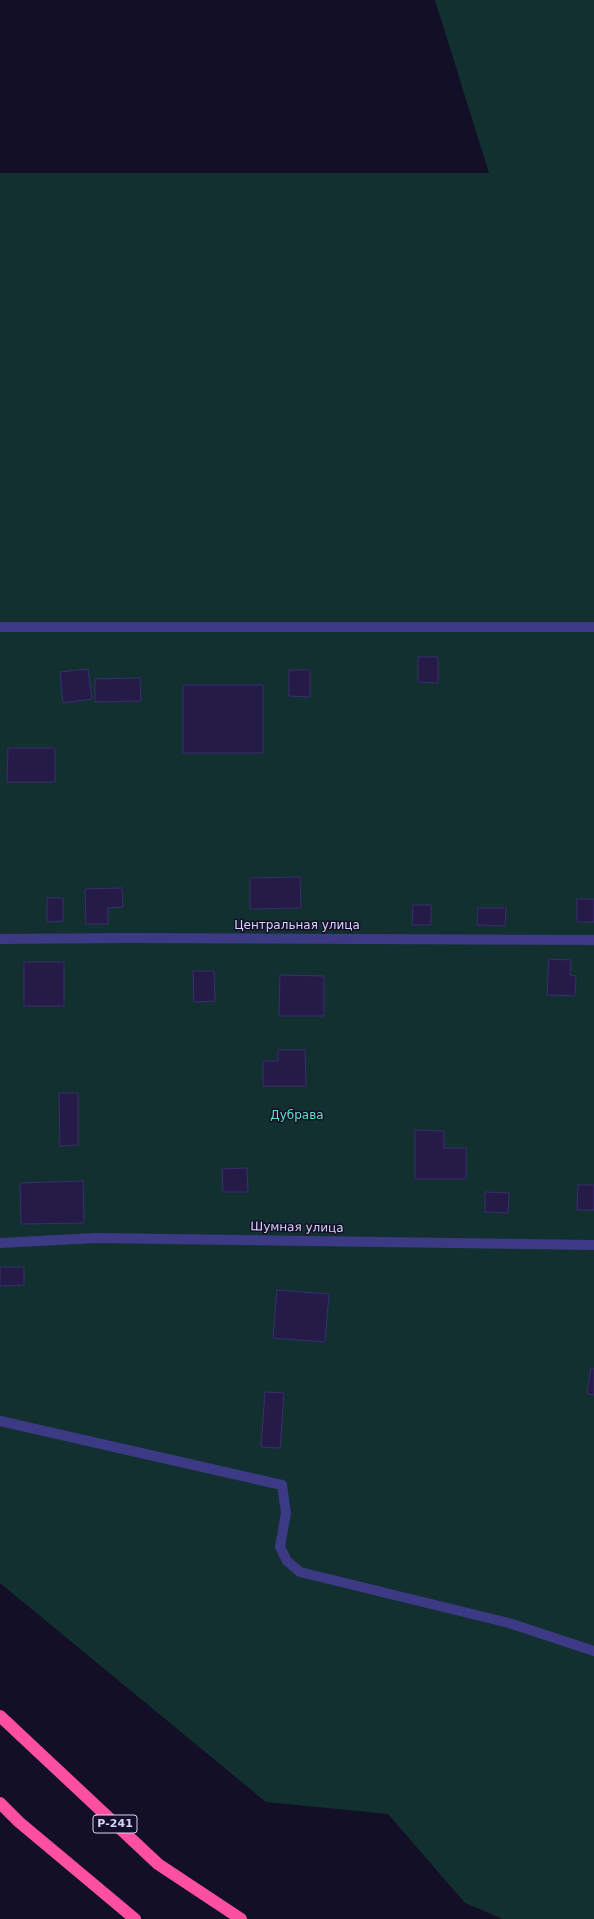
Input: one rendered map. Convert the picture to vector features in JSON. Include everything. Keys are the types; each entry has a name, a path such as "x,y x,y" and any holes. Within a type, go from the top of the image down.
{"highway":[{"name":"Р-241","path":"0,1716 158,1864 241,1919"},
{"path":"0,1803 19,1822 135,1919"}],"street":[{"path":"0,627 594,627"},
{"name":"Центральная улица","path":"0,939 144,938 594,940"},
{"name":"Шумная улица","path":"0,1243 96,1238 594,1245"},
{"path":"0,1421 282,1485 286,1512 280,1547 287,1561 300,1572 509,1623 594,1651"}],"green space":[{"name":"Дубрава","path":"435,0 594,0 594,1919 503,1919 465,1903 388,1814 266,1802 0,1583 0,173 489,173"}],"building":[{"path":"418,657 438,657 438,683 418,682"},
{"path":"88,669 92,699 63,703 60,672"},
{"path":"289,670 310,670 310,697 289,696"},
{"path":"140,678 141,701 95,702 95,679"},
{"path":"183,685 263,685 263,753 183,753"},
{"path":"8,748 55,748 55,782 7,782"},
{"path":"300,877 301,908 250,909 250,878"},
{"path":"122,888 123,907 108,908 108,924 86,924 85,889"},
{"path":"47,898 63,898 63,921 47,922"},
{"path":"577,899 594,899 594,922 577,922"},
{"path":"413,905 431,905 431,925 412,925"},
{"path":"478,908 506,908 505,926 477,925"},
{"path":"549,959 571,960 570,975 576,976 575,996 547,995"},
{"path":"24,962 64,962 64,1006 24,1006"},
{"path":"193,971 214,971 215,1001 194,1002"},
{"path":"280,975 324,976 324,1016 279,1016"},
{"path":"278,1050 305,1050 306,1086 263,1086 263,1061 278,1061"},
{"path":"59,1093 78,1093 78,1145 60,1146"},
{"path":"415,1130 444,1131 444,1148 466,1148 466,1179 415,1179"},
{"path":"247,1168 248,1192 223,1192 222,1169"},
{"path":"83,1181 84,1223 21,1224 20,1183"},
{"path":"578,1185 594,1185 594,1210 577,1210"},
{"path":"485,1192 509,1193 508,1213 485,1212"},
{"path":"0,1267 24,1267 24,1285 0,1286"},
{"path":"277,1290 329,1294 325,1342 273,1338"},
{"path":"591,1368 594,1369 594,1395 587,1393"},
{"path":"265,1392 284,1393 280,1448 261,1447"}]}
